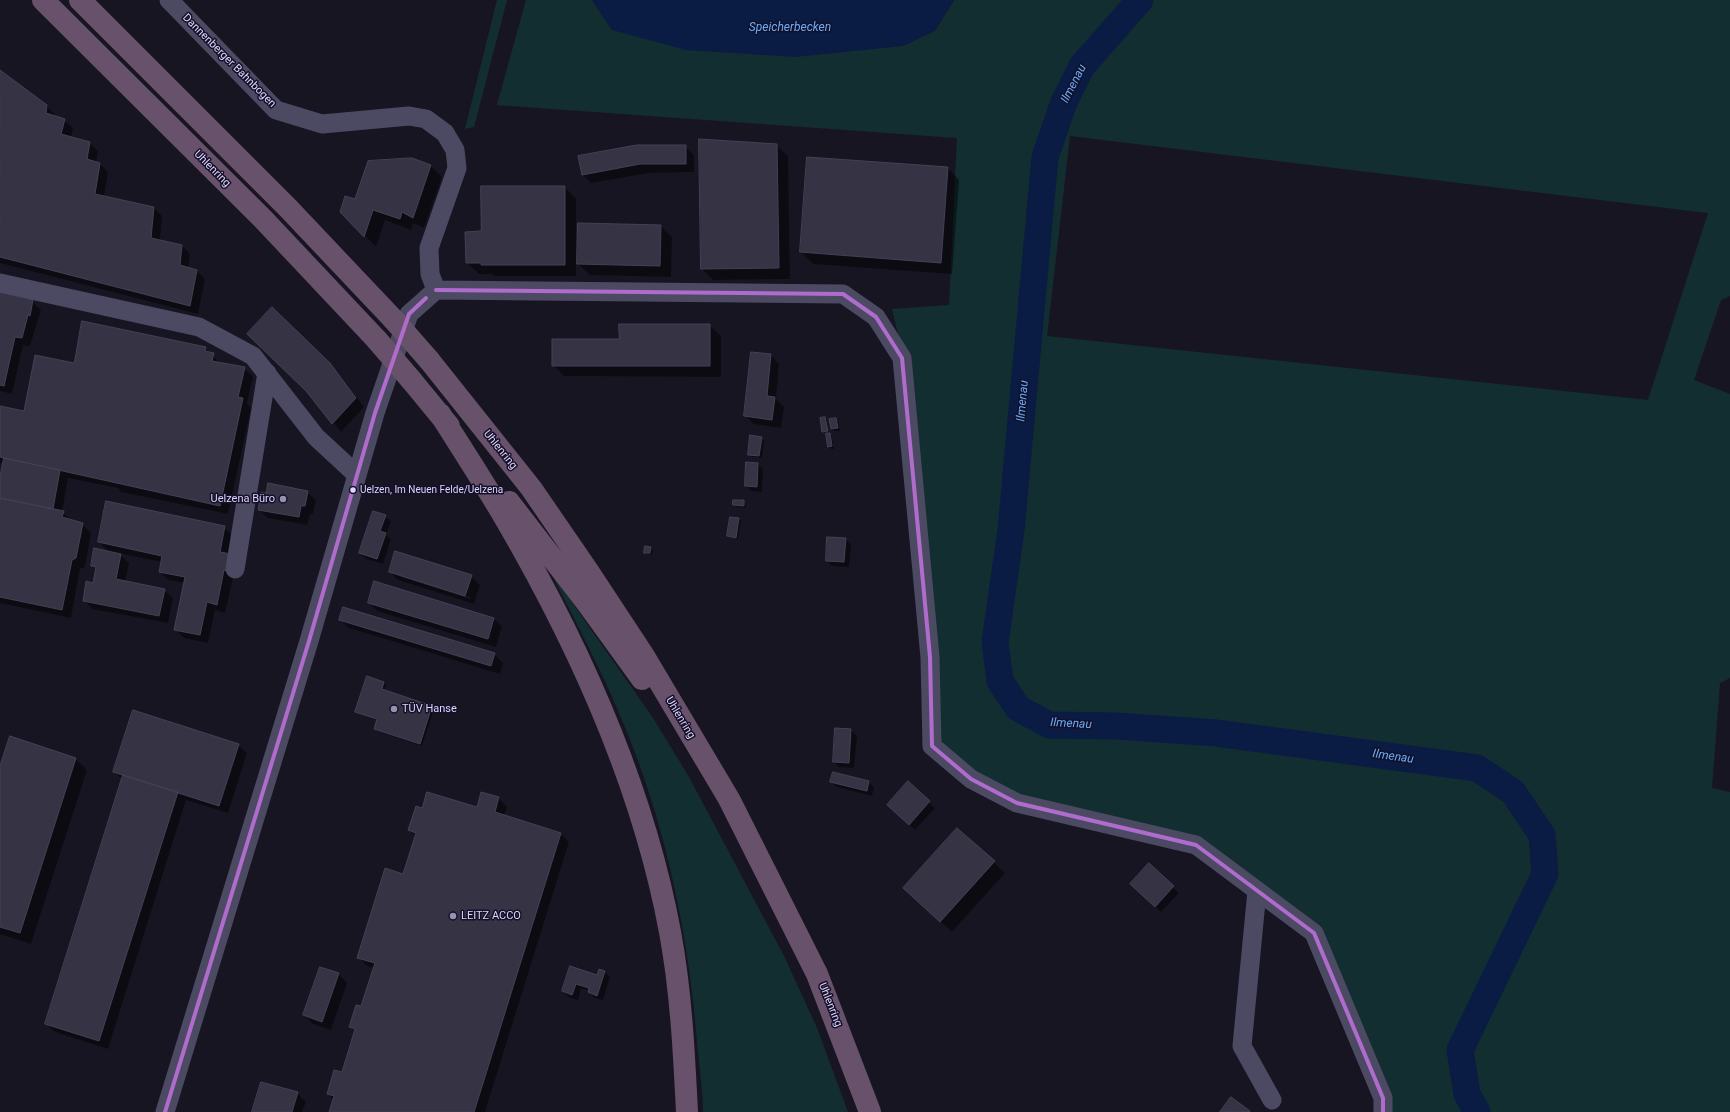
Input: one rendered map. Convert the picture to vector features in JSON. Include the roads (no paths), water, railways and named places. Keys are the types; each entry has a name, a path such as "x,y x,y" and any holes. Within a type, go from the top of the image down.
{"highway":[{"name":"Uhlenring","path":"43,0 263,219 376,340 440,414"},
{"name":"Uhlenring","path":"80,0 288,208 394,320 429,360 530,488 588,571 644,656 729,799 817,974 870,1112"},
{"path":"440,414 587,604 729,799"},
{"path":"440,414 506,520 564,628 613,738 635,796 652,857 670,932 680,1007 687,1112"}],"street":[{"name":"Dannenberger Bahnbogen","path":"169,0 276,110 322,124 409,116 426,119 446,133 455,150 457,168 429,248 431,294"},
{"path":"0,283 199,327 253,356 268,373 316,437 357,475"},
{"path":"165,1112 309,641 375,413 409,314 431,294 843,294 876,317 902,358 930,657 932,746 971,779 1017,803 1196,845 1314,933 1383,1098 1383,1112"},
{"path":"235,569 268,373"},
{"path":"1257,891 1242,1046 1272,1100"}],"water":[{"name":"Speicherbecken","path":"592,0 954,0 935,31 903,46 795,57 686,50 612,30"}],"waterway":[{"name":"Ilmenau","path":"1140,0 1082,66 1064,102 1045,157 1011,530 995,642 1000,681 1018,708 1049,725 1117,726 1216,733 1477,768 1513,792 1542,835 1545,874 1460,1050 1467,1094 1477,1112"}],"place":[{"name":"Uelzen, Im Neuen Felde/Uelzena","path":"353,490"},
{"name":"Uelzena Büro","path":"283,499"},
{"name":"TÜV Hanse","path":"394,709"},
{"name":"LEITZ ACCO","path":"453,916"}]}
